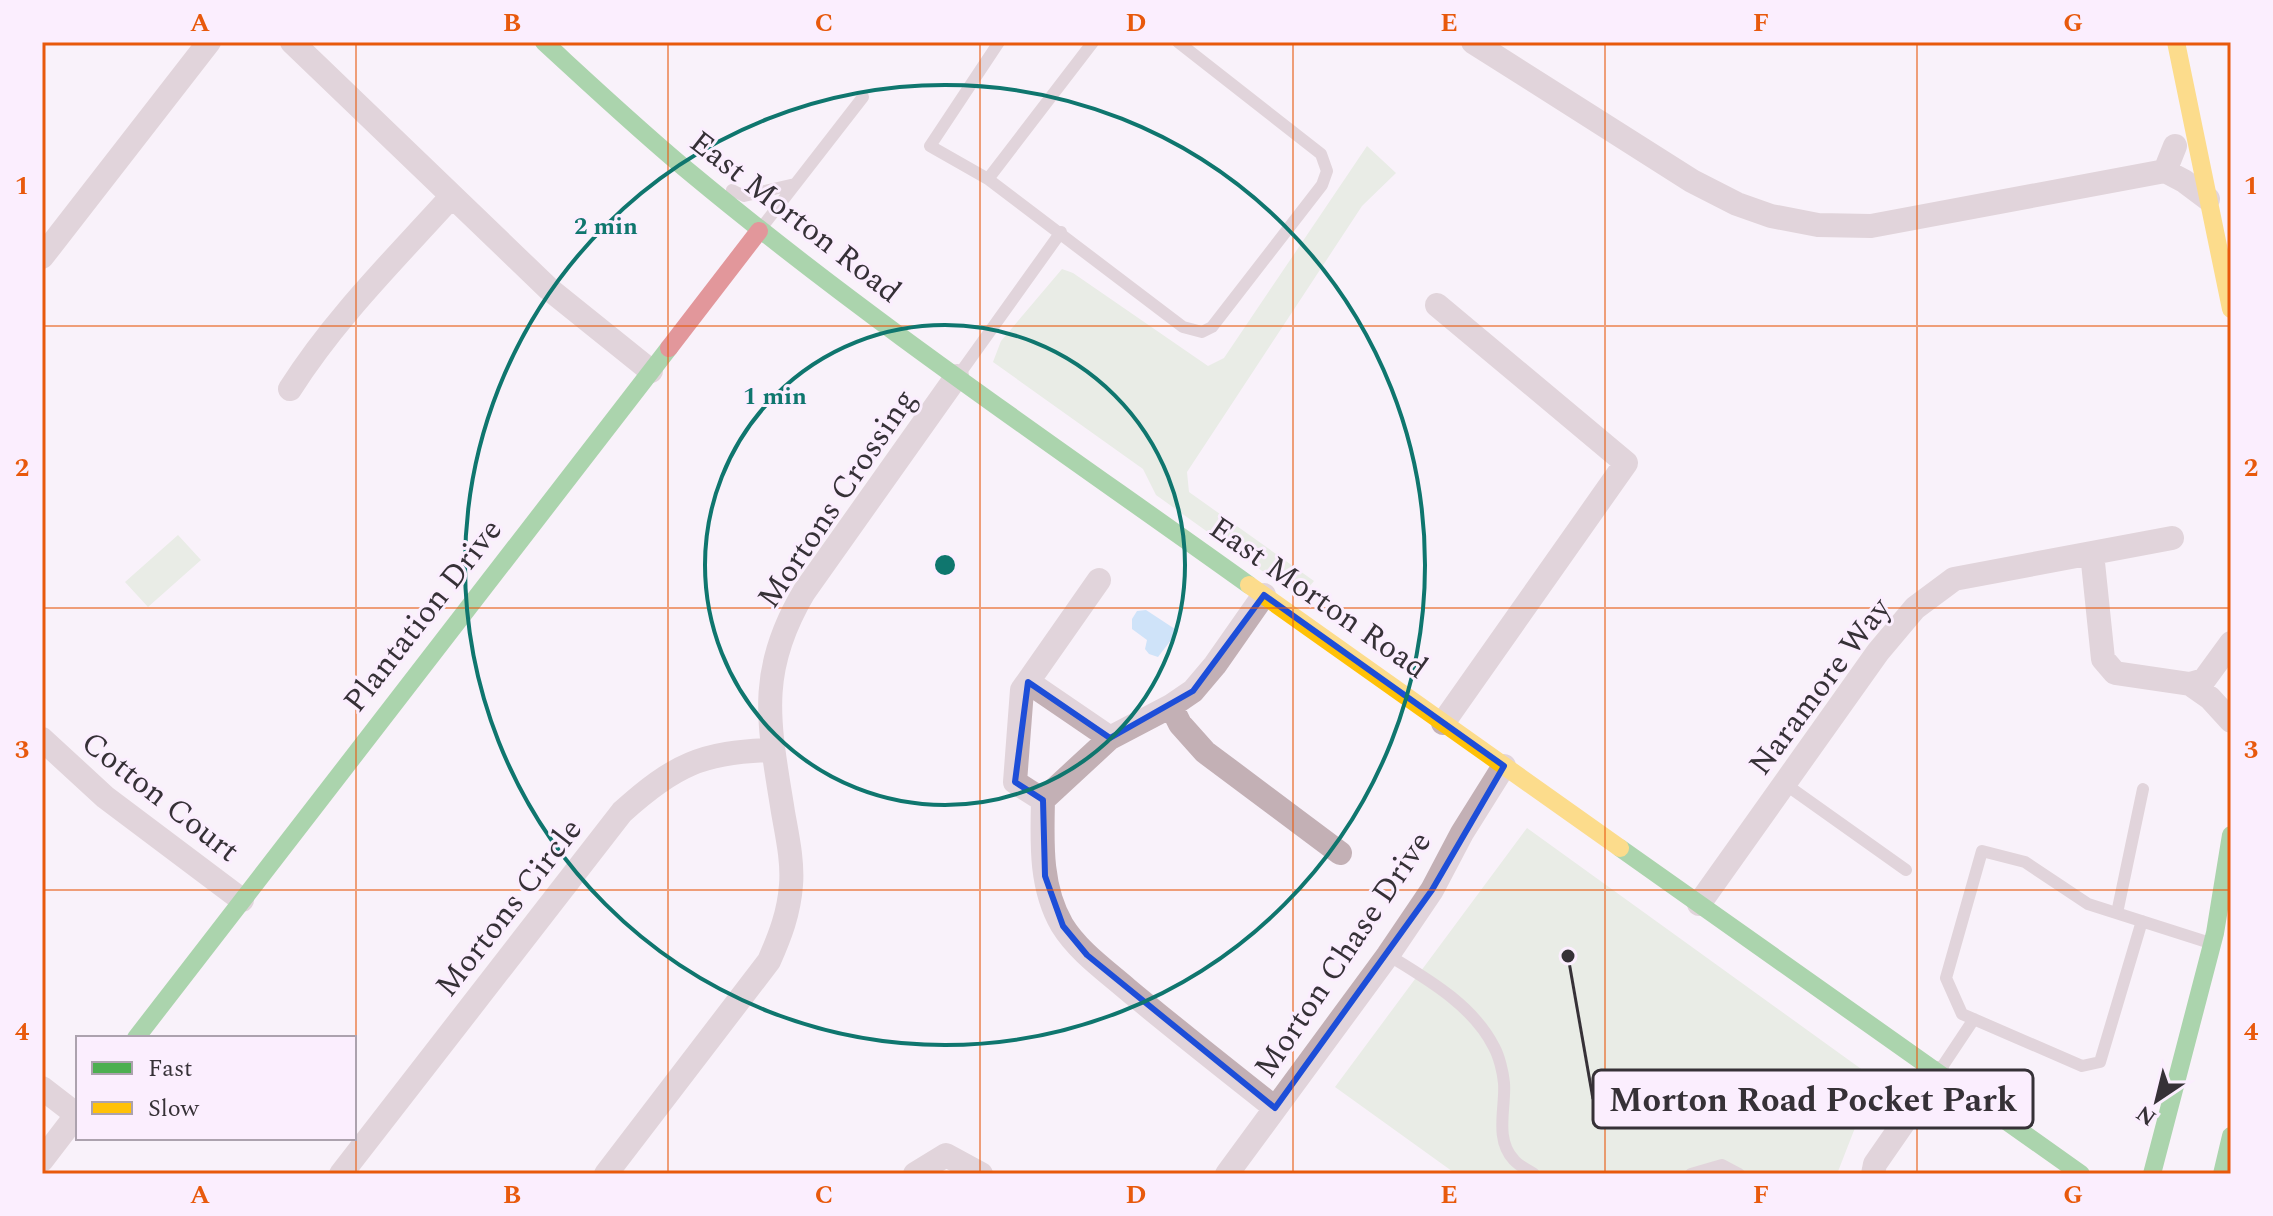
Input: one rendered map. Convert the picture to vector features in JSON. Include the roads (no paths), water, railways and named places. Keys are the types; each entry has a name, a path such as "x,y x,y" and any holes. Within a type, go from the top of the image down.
{"main road":[{"name":"East Morton Road","path":"544,42 688,173 759,231 1443,723 2081,1174"},
{"path":"2160,42 2178,128 2175,146"},
{"path":"2176,42 2231,309"},
{"name":"Plantation Drive","path":"138,1036 759,231"},
{"path":"2152,1174 2212,944 2231,835"},
{"path":"2222,1174 2231,1136"}],"street":[{"path":"42,257 209,42"},
{"path":"292,42 549,289 651,371"},
{"path":"1473,42 1692,181 1737,204 1771,216 1818,225 1871,226 2165,171 2210,201"},
{"path":"2165,171 2175,146"},
{"path":"290,389 307,362 364,293 451,197"},
{"path":"1437,305 1626,463 1443,723"},
{"name":"Mortons Crossing","path":"606,1174 769,961 785,924 791,883 790,854 768,714 769,683 776,650 788,618 804,592 957,376"},
{"name":"Naramore Way","path":"1699,904 1878,652 1915,608 1954,579 2172,538"},
{"path":"2092,553 2103,659 2115,673 2190,684 2204,680 2231,643"},
{"path":"1043,800 1015,782 1022,690 1099,580"},
{"path":"1264,595 1193,691 1110,738 1043,800 1041,847 1050,899 1063,926 1087,955 1275,1108"},
{"path":"1028,682 1110,738"},
{"path":"2190,684 2210,698 2231,721"},
{"path":"1171,706 1180,724 1205,752 1340,853"},
{"name":"Cotton Court","path":"42,739 105,797 242,900"},
{"name":"Mortons Circle","path":"341,1174 622,812 654,783 690,763 732,751 773,750"},
{"name":"Morton Chase Drive","path":"1227,1174 1388,955 1432,890 1462,833 1504,766"},
{"path":"1873,1174 1875,1164 1938,1073"},
{"path":"42,1088 76,1113"},
{"path":"42,1160 76,1115"},
{"path":"915,1174 946,1155 981,1174"}],"lane":[{"path":"999,42 930,146 988,179 1183,327 1202,332 1212,327 1322,185 1327,171 1321,154 1178,42"},
{"path":"988,179 1093,42"},
{"path":"759,231 863,97"},
{"path":"688,173 744,196 796,184"},
{"path":"957,376 1061,232"},
{"path":"1785,784 1906,870"},
{"path":"2117,913 2143,789"},
{"path":"2142,921 2100,1062 2082,1066 1962,1014 1946,978 1982,851 2025,862 2088,904 2142,921 2212,944"},
{"path":"1388,955 1444,991 1479,1022 1495,1049 1504,1082 1501,1126 1506,1146 1513,1159 1534,1174"},
{"path":"1938,1073 1974,1019"},
{"path":"1691,1174 1722,1165 1739,1174"}],"water":[{"path":"1146,610 1178,631 1158,657 1149,654 1145,649 1147,640 1132,629 1132,619 1137,611"}],"place":[{"name":"Morton Road Pocket Park","path":"1568,956"}]}
